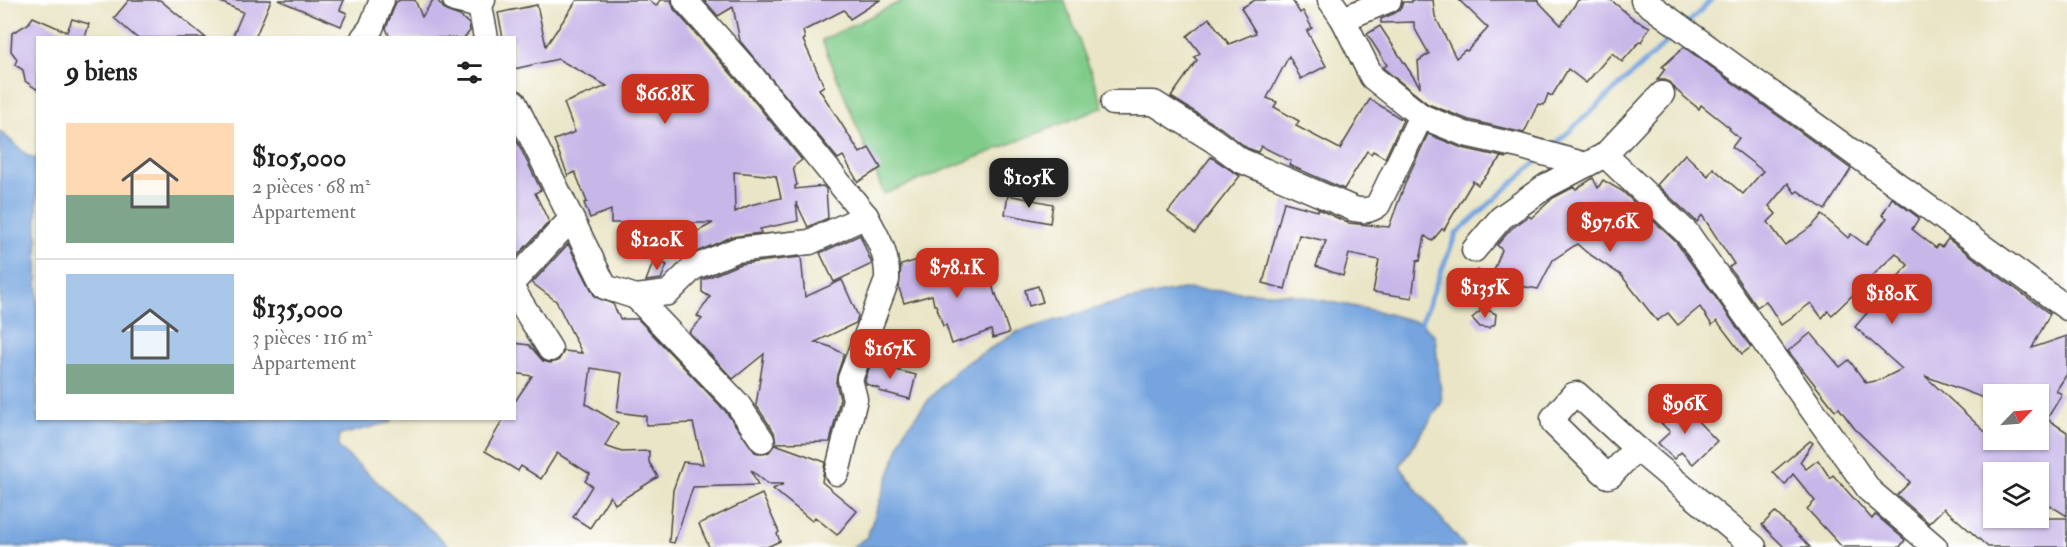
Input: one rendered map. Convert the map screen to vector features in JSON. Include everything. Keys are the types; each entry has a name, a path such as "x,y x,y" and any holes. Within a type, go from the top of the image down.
{"street":[{"path":"365,36 371,28 382,0"},
{"path":"455,0 482,3 486,36"},
{"path":"686,0 752,76 866,216 884,251 887,266 886,280 849,380 855,399 837,473"},
{"path":"1389,0 1336,9 1372,77 1421,116 1465,134 1587,161 1687,232 1870,491 1935,547"},
{"path":"1643,0 2067,308"},
{"path":"1474,250 1501,218 1546,186 1587,161 1662,94"},
{"path":"1113,103 1154,103 1240,160 1354,209 1364,211 1371,210 1378,205 1421,116"},
{"path":"516,106 605,287 636,297 668,293 693,268 736,250 810,242 866,216"},
{"path":"550,349 517,275 571,219"},
{"path":"636,297 737,403 762,440"},
{"path":"1636,448 1754,547"}],"green space":[{"path":"904,0 1064,0 1104,107 884,194 822,40"}],"water":[{"path":"0,131 27,155 36,159 36,420 391,420 392,422 340,435 338,447 450,547 0,547"},
{"path":"1182,289 1289,294 1377,311 1421,323 1435,336 1442,402 1400,466 1465,547 852,547 867,537 905,430 958,368 1017,332 1118,302"}],"building":[{"path":"129,0 160,0 204,36 135,36 114,18"},
{"path":"216,0 271,0 256,36 233,36 243,12"},
{"path":"278,0 344,0 340,10 347,13 341,26"},
{"path":"415,0 422,17 433,0 437,0 446,11 460,16 469,24 470,31 466,36 389,36 386,28 396,2"},
{"path":"577,0 648,0 656,6 660,0 671,0 674,9 741,85 802,160 793,167 797,185 795,189 823,186 826,189 828,218 808,227 796,202 798,221 760,229 761,233 731,237 683,258 676,243 713,223 611,223 611,210 590,218 584,203 587,202 575,172 568,176 554,140 575,132 564,103 607,86 558,59 516,69 516,36 503,36 498,13 537,5 546,46","holes":["734,172 776,176 781,198 750,205 735,212"]},
{"path":"704,0 880,0 850,19 844,10 803,31 805,39 803,40 824,86 819,89 860,153 869,148 881,168 858,182 843,156 838,159 740,41 733,7 718,16"},
{"path":"1255,0 1292,0 1300,13 1303,11 1312,28 1307,31 1326,66 1301,79 1289,56 1267,98 1277,102 1274,107 1299,121 1296,126 1340,149 1370,99 1403,120 1385,158 1373,151 1371,154 1367,151 1344,189 1289,165 1291,161 1261,146 1258,152 1247,148 1221,128 1171,97 1197,60 1194,57 1200,53 1187,36 1209,18 1229,44 1256,33 1241,8"},
{"path":"1412,0 1433,0 1435,16 1456,58 1465,50 1467,51 1488,28 1459,0 1537,0 1561,25 1578,0 1611,0 1635,20 1650,27 1641,42 1622,62 1612,53 1586,83 1568,69 1552,96 1548,94 1544,105 1538,104 1524,133 1469,120 1428,104 1383,68 1387,65 1367,34 1380,26 1420,87 1418,61 1429,54 1414,27 1414,22 1381,23 1381,19 1401,8 1403,2 1412,2"},
{"path":"33,17 67,32 72,19 89,24 86,36 36,36 36,89 25,81 23,70 15,65 17,59 11,51 12,33 28,24"},
{"path":"1684,47 1851,169 1825,210 1798,191 1795,193 1788,183 1769,206 1776,214 1768,222 1785,245 1812,226 1822,215 1848,238 1851,234 1866,245 1887,218 1882,215 1892,198 1919,218 1912,229 1936,248 1938,245 1942,247 1948,239 2050,314 2032,348 2067,336 2067,374 2056,391 2062,394 2049,416 2049,384 1983,384 1983,398 1925,376 1983,430 1983,450 2049,450 2049,420 2067,432 2067,516 2049,505 2049,462 1983,462 1983,528 2049,528 2049,518 2067,518 2067,547 1988,547 1944,508 1929,523 1897,495 1910,482 1855,429 1839,408 1835,410 1788,351 1811,333 1840,367 1849,360 1866,383 1880,380 1902,369 1855,327 1908,265 1896,253 1832,315 1828,311 1822,318 1811,303 1781,325 1766,301 1757,307 1729,267 1734,264 1702,215 1697,222 1657,185 1685,154 1708,176 1713,168 1743,194 1763,171 1732,147 1739,138 1730,128 1701,105 1699,109 1671,83 1657,80 1665,69 1662,67"},
{"path":"1428,134 1462,148 1507,158 1502,157 1478,185 1473,181 1444,230 1442,229 1432,241 1425,236 1420,261 1417,260 1412,298 1373,292 1379,260 1349,254 1343,276 1316,266 1326,241 1299,235 1285,289 1263,283 1284,202 1318,211 1318,209 1348,223 1389,227 1406,181"},
{"path":"516,139 541,190 535,193 549,222 516,257"},
{"path":"1211,157 1240,176 1195,233 1168,212"},
{"path":"1593,178 1598,188 1603,180 1622,191 1676,242 1751,347 1742,354 1717,321 1712,325 1700,307 1678,325 1668,313 1657,321 1621,275 1577,244 1553,260 1538,289 1489,281 1482,290 1469,281 1478,270 1490,280 1502,250 1497,245 1511,229 1529,216 1531,218 1553,198 1574,187 1576,189"},
{"path":"1008,195 1053,204 1050,223 1005,214"},
{"path":"860,235 872,264 834,282 820,253"},
{"path":"568,244 595,297 613,304 620,319 638,319 726,412 755,452 762,454 769,452 775,444 825,462 822,482 857,511 837,535 815,517 812,521 773,489 784,484 768,484 751,470 758,485 693,487 674,543 669,542 673,490 683,462 703,464 693,423 646,425 646,416 617,412 622,373 591,368 586,404 618,423 605,446 622,452 649,451 649,462 658,477 615,504 610,496 590,528 573,517 592,486 585,481 590,474 557,453 541,479 521,466 518,471 485,451 503,420 516,420 516,400 532,376 516,373 516,343 529,345 543,361 550,363 558,361 564,351 582,353 556,301 532,283"},
{"path":"801,257 805,297 842,280 858,316 856,323 815,342 844,354 837,375 836,382 840,399 830,442 776,443 774,432 756,405 764,354 733,379 689,332 702,319 697,316 710,297 702,292 702,280 740,264"},
{"path":"921,259 926,275 945,272 946,274 986,263 1009,333 993,338 991,330 952,344 946,325 943,326 936,305 934,305 932,295 904,303 899,288 901,265"},
{"path":"654,260 667,265 661,279 646,281"},
{"path":"1038,286 1043,302 1029,306 1025,290"},
{"path":"1484,308 1496,314 1495,324 1489,328 1480,327 1472,318"},
{"path":"873,357 877,358 876,365 916,375 910,399 879,391 880,389 866,384 865,380"},
{"path":"1680,403 1717,441 1693,464 1681,452 1674,459 1658,443 1670,432 1660,422"},
{"path":"1810,441 1813,443 1800,462 1806,469 1818,460 1830,478 1833,475 1872,519 1875,515 1877,516 1905,540 1900,547 1842,547 1807,509 1815,501 1793,474 1785,485 1773,472"},
{"path":"762,494 779,532 777,534 780,541 767,547 709,547 699,524"},
{"path":"1775,512 1810,547 1784,547 1762,525"}],"waterway":[{"path":"1687,24 1711,0"},
{"path":"1552,147 1678,32"},
{"path":"1421,323 1456,234 1538,160"}]}
